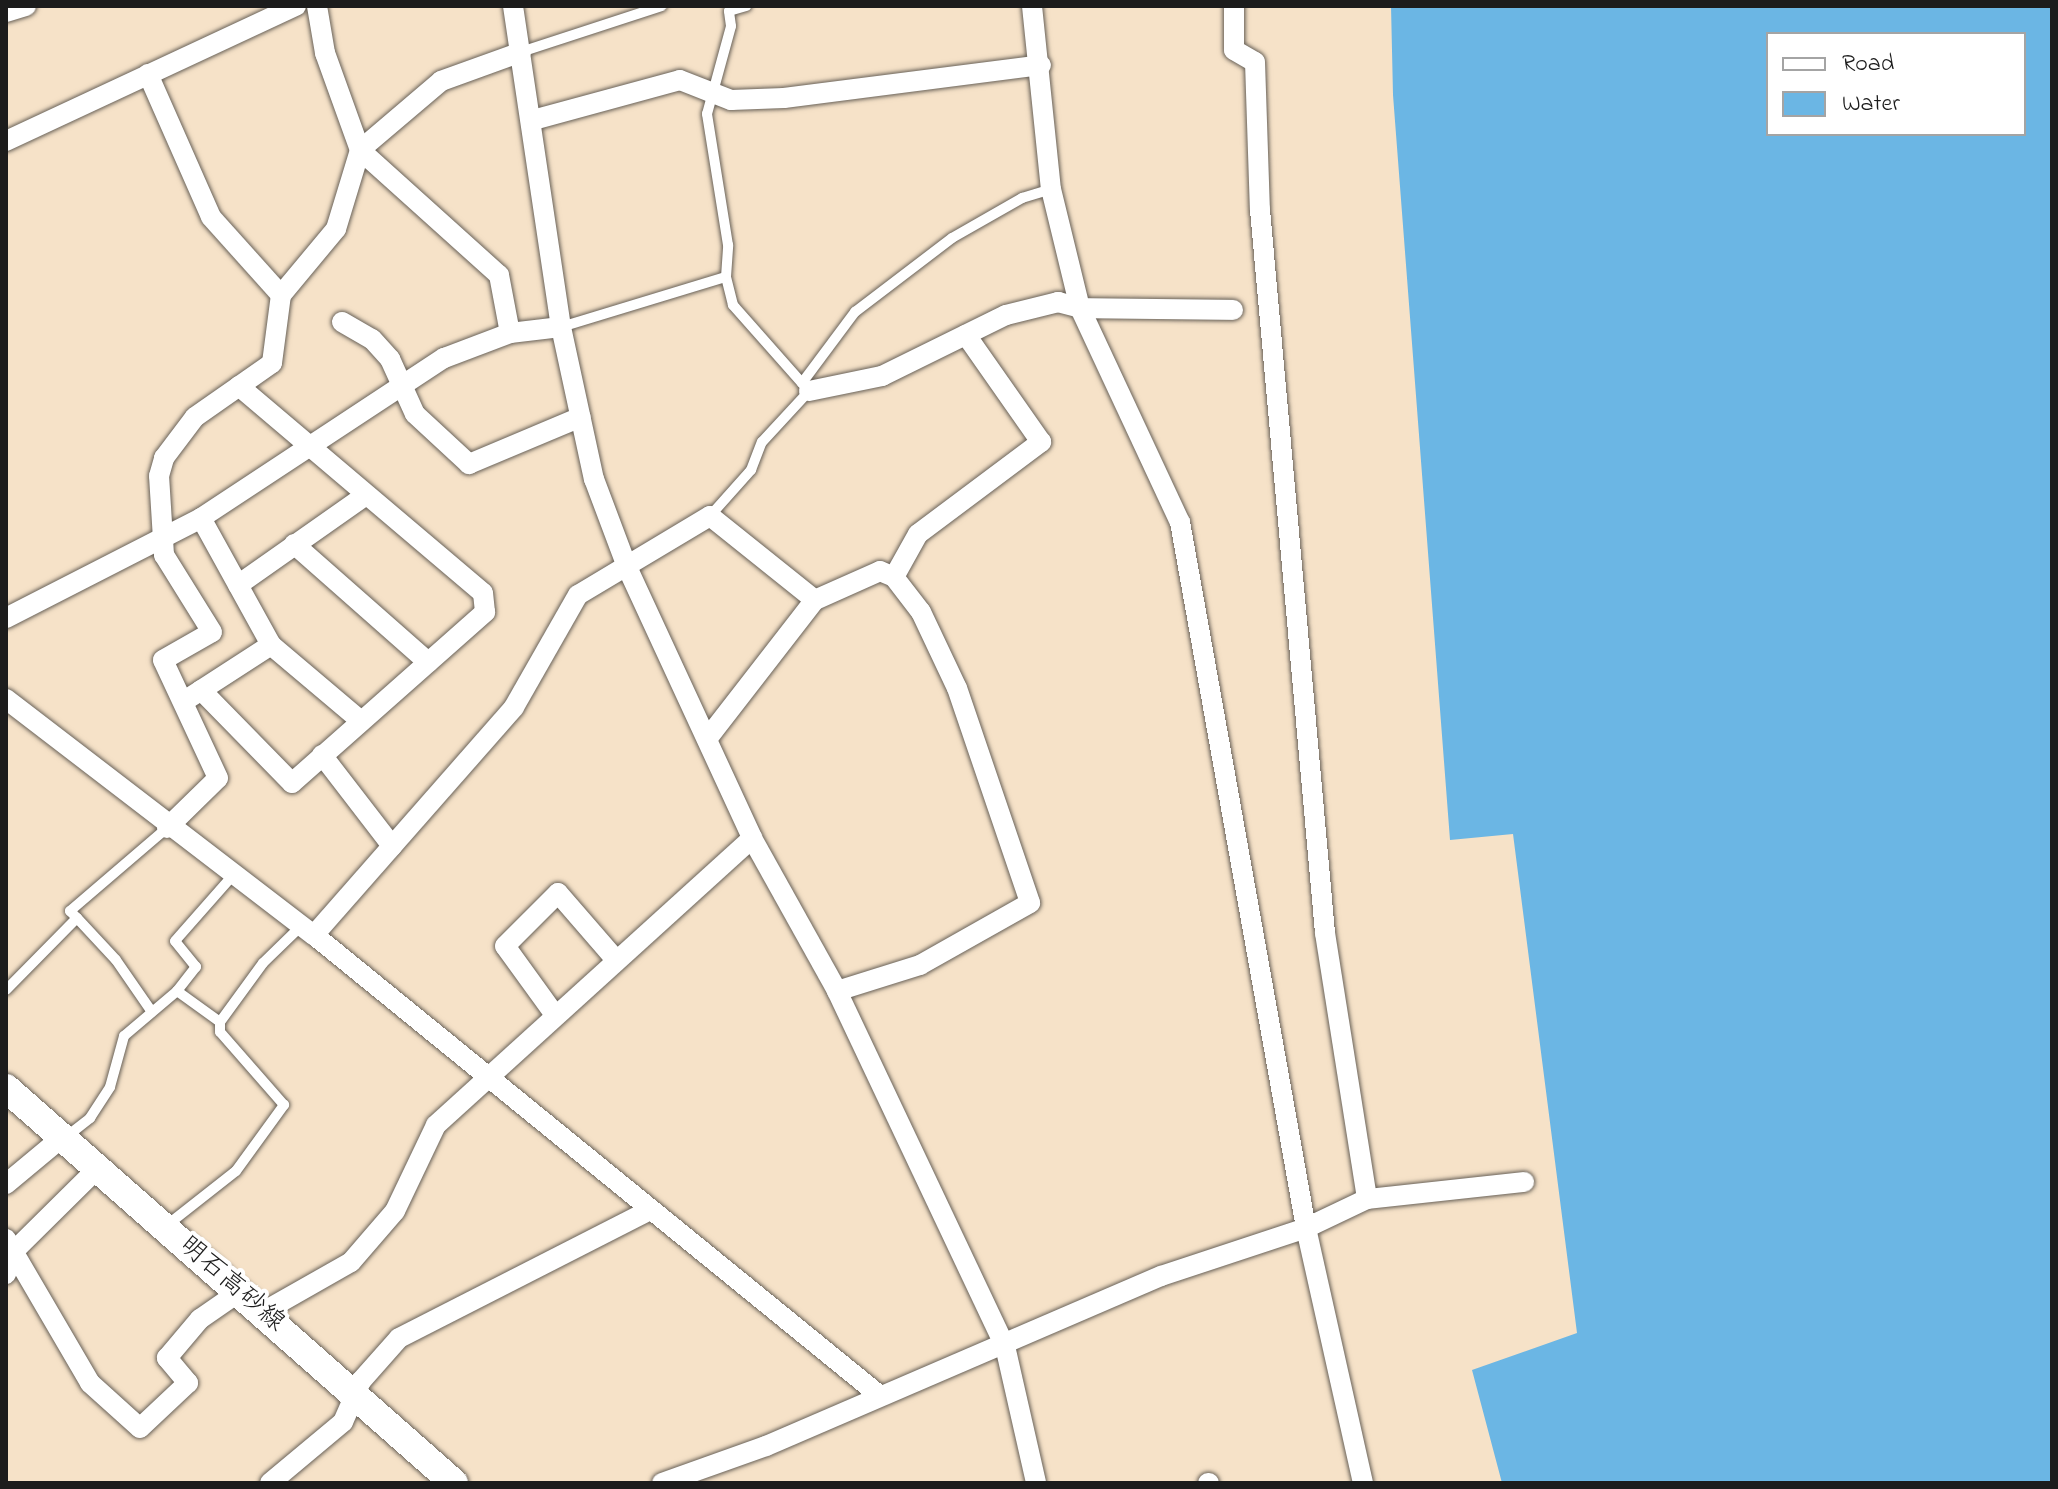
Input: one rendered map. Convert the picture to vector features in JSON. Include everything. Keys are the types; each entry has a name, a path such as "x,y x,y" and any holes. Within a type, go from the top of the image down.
{"main road":[{"name":"明石高砂線","path":"6,1088 60,1139 263,1312 454,1483"}],"street":[{"path":"6,12 26,6"},
{"path":"6,117 9,139 296,6"},
{"path":"317,6 325,53 360,150 499,275 510,333"},
{"path":"513,6 533,120 561,327 594,479 627,567 752,838 837,991 1005,1346 1036,1483"},
{"path":"1032,6 1041,65 1051,189 1080,308 1180,522 1306,1228 1363,1483"},
{"path":"1234,6 1234,50 1255,62 1260,210 1325,933 1367,1199"},
{"path":"167,828 218,778 163,660 212,632 164,555 159,476 164,458 195,417 272,363 281,295 336,229 360,150 441,81 521,52"},
{"path":"533,120 680,80 731,100 784,98 1041,65"},
{"path":"148,74 211,217 281,295"},
{"path":"805,387 882,376 1006,315 1058,302 1080,308 1233,310"},
{"path":"342,322 372,339 390,359 415,414 469,464 581,417"},
{"path":"6,618 201,518 444,358 510,333 561,327"},
{"path":"894,577 918,534 1041,442 966,335"},
{"path":"201,690 292,783 485,612 483,593 239,386"},
{"path":"238,585 366,495"},
{"path":"308,931 392,846 514,707 578,595 710,516 815,600"},
{"path":"201,518 271,645 361,721"},
{"path":"294,544 428,662"},
{"path":"707,739 815,600 880,571 894,577 921,612 957,688 1030,903 920,965 837,991"},
{"path":"183,702 271,645"},
{"path":"6,699 167,828 235,873 308,931 879,1395"},
{"path":"322,755 392,846"},
{"path":"263,1312 351,1262 377,1236 436,1125 752,838"},
{"path":"555,1015 505,946 558,893 616,960"},
{"path":"6,1184 60,1139"},
{"path":"6,1274 10,1245 97,1169"},
{"path":"662,1483 766,1446 879,1395 1005,1346 1161,1276 1306,1228 1367,1199 1524,1182"},
{"path":"270,1483 343,1422 361,1381 399,1338 650,1210"},
{"path":"10,1245 90,1383 140,1428 188,1383 167,1358 200,1319 239,1292"}],"lane":[{"path":"521,52 662,6"},
{"path":"746,6 729,8 731,26 707,114 728,245 726,277 733,305 805,387"},
{"path":"710,516 751,470 762,442 805,387 855,312 952,238 1022,198 1051,189"},
{"path":"561,327 726,277"},
{"path":"152,1012 116,960 70,911 167,828"},
{"path":"60,1139 76,1134 110,1087 124,1036 177,991 196,967 175,941 235,873"},
{"path":"6,990 77,918"},
{"path":"164,1227 236,1171 284,1105 220,1032 220,1022 255,973 308,931"},
{"path":"177,991 220,1022"}],"water":[{"path":"1391,6 2052,6 2052,1483 1502,1483 1472,1370 1577,1333 1513,834 1450,840 1393,95"}]}
